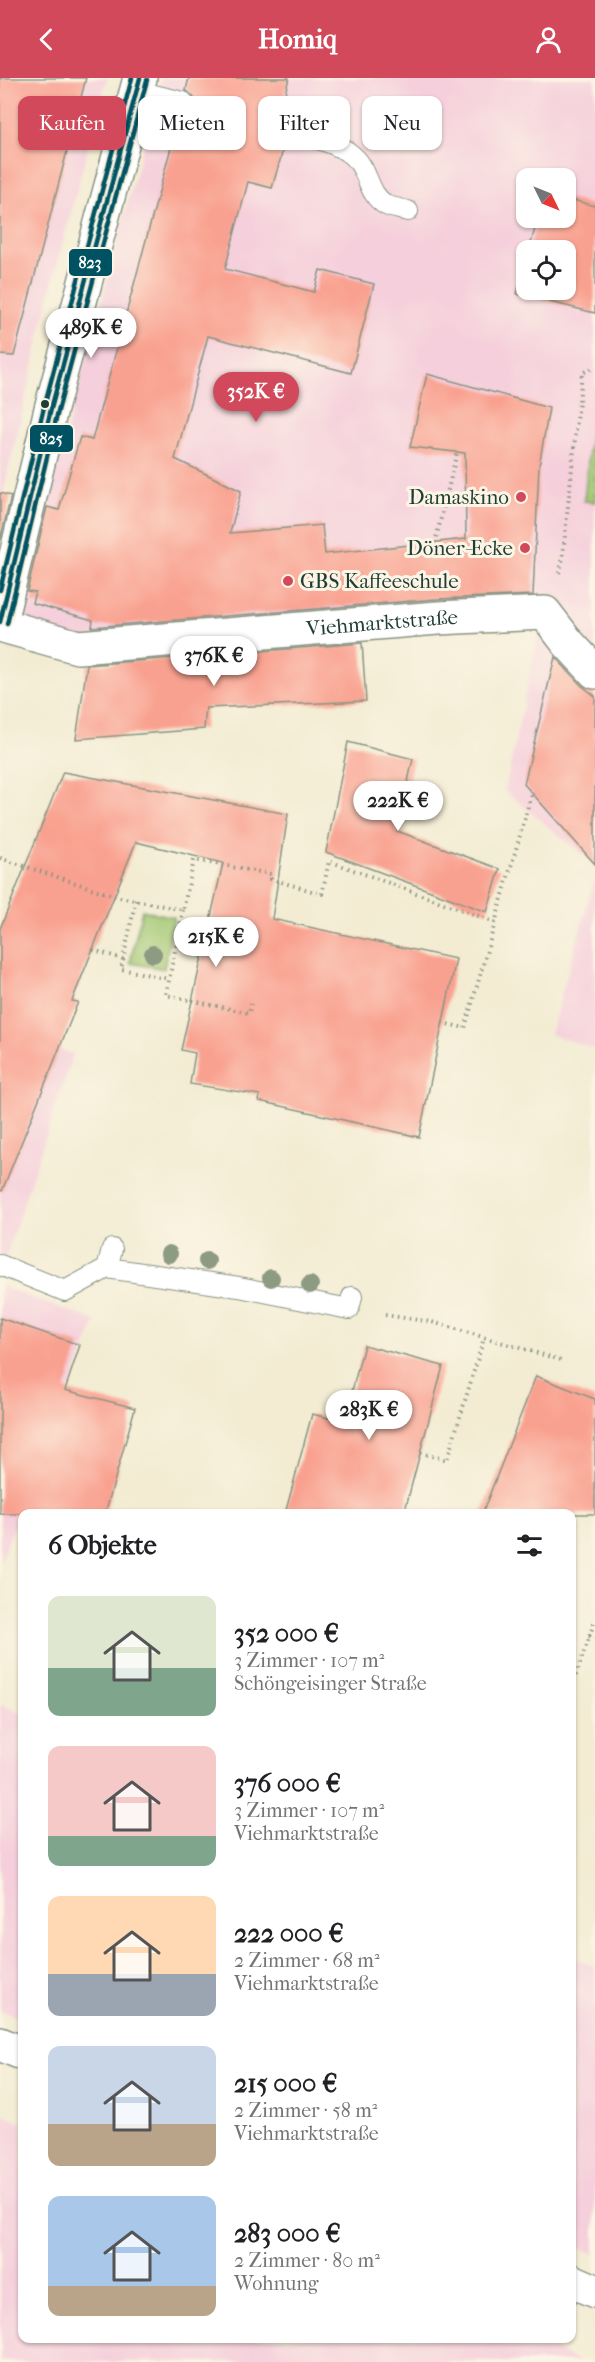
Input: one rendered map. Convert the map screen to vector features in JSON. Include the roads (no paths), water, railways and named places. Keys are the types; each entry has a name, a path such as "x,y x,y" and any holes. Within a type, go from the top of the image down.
{"street":[{"path":"0,624 51,409 138,85"},
{"name":"Viehmarktstraße","path":"0,624 78,647 438,618 545,613 568,643 595,672"},
{"path":"0,2044 18,2051"},
{"path":"576,2283 595,2291"}],"lane":[{"path":"138,85 167,96"},
{"path":"344,150 356,159 366,174 372,192 385,204 408,212"},
{"path":"0,1265 65,1291 110,1259 351,1303"}],"place":[{"name":"Damaskino","path":"521,497"},
{"name":"Döner-Ecke","path":"525,548"},
{"name":"GBS Kaffeeschule","path":"288,581"}]}
